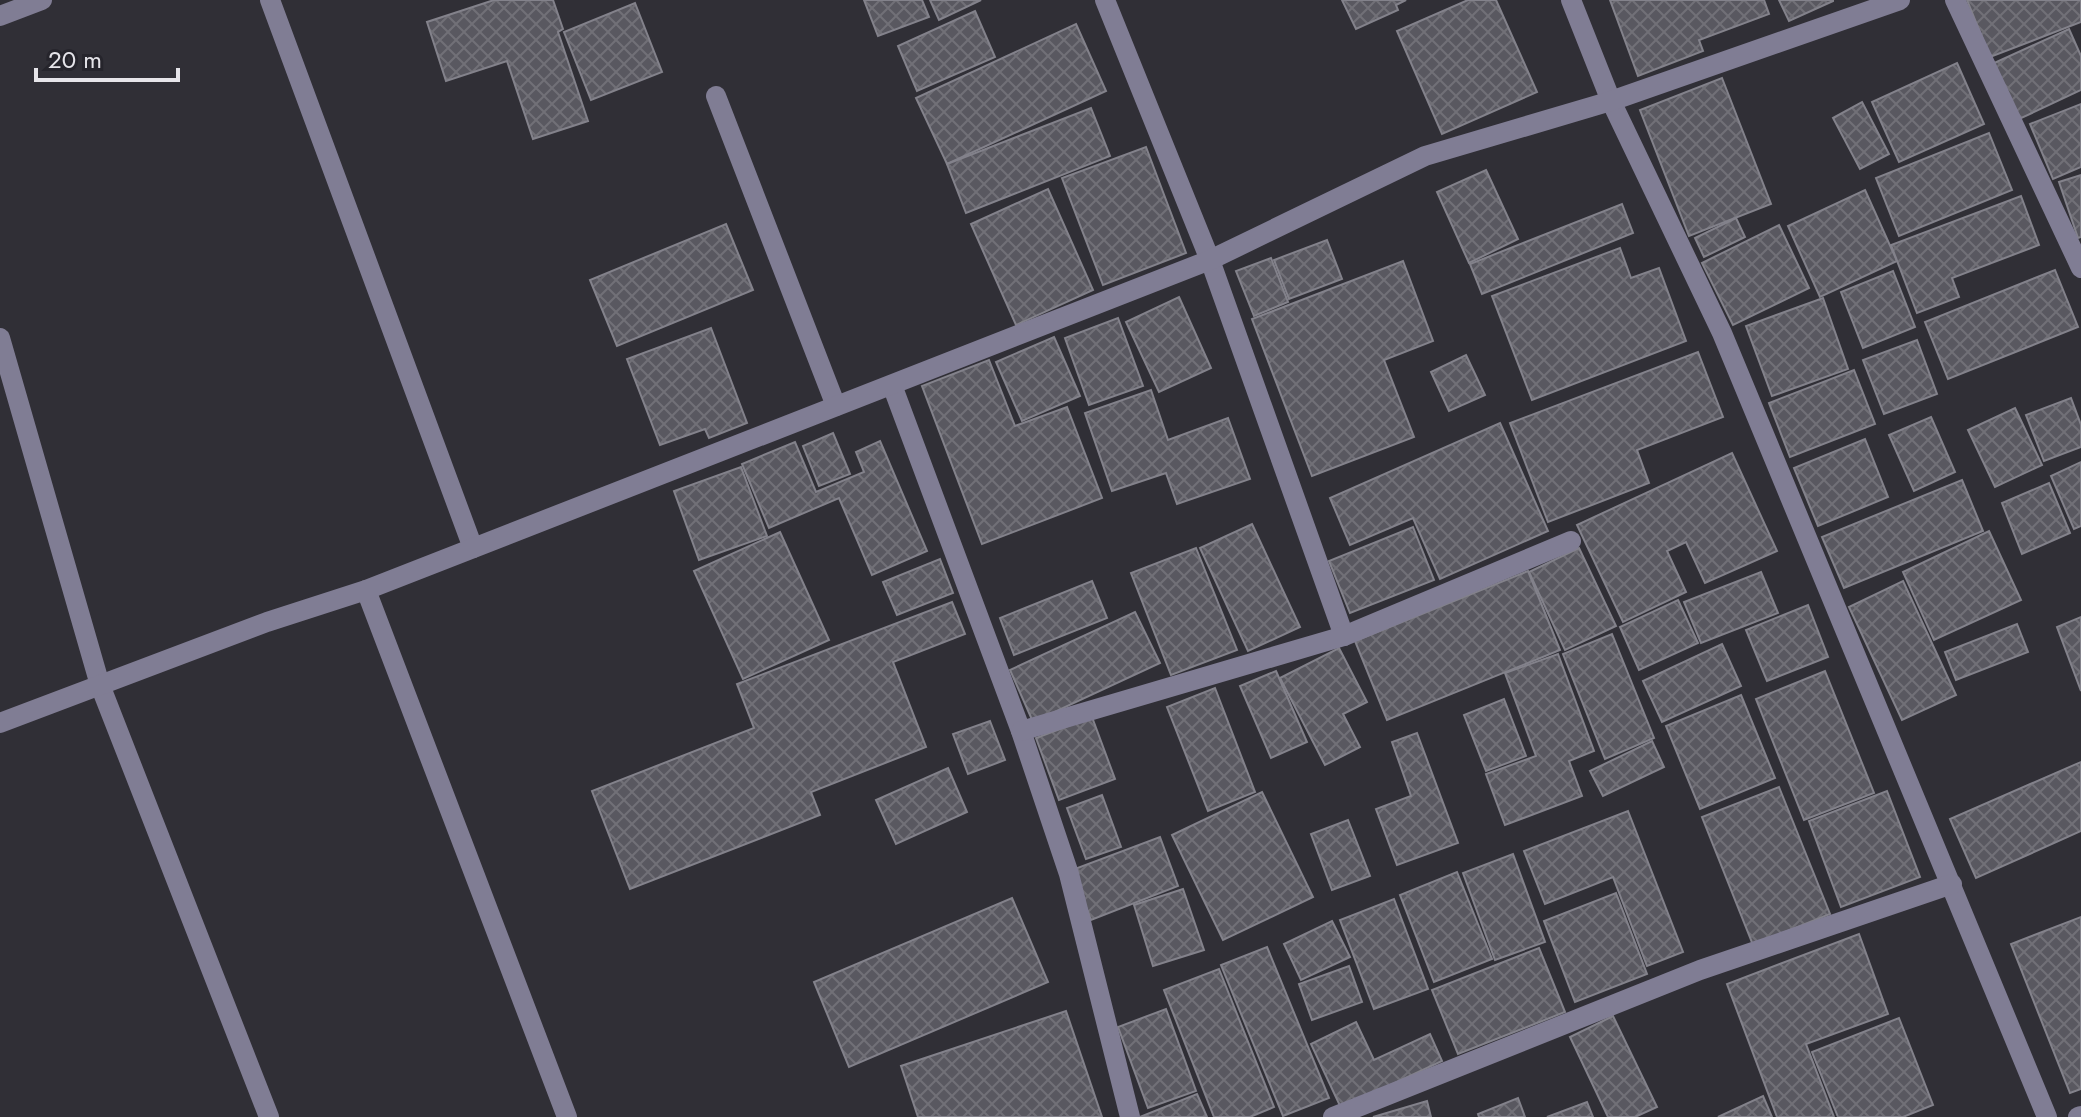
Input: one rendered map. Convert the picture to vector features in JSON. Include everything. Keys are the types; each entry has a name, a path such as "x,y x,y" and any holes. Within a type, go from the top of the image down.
{"street":[{"path":"0,16 42,0"},
{"path":"270,0 473,548"},
{"path":"1105,0 1210,260 1344,636"},
{"path":"1571,0 1611,101 1722,333 2047,1117"},
{"path":"0,723 267,622 366,590 1210,260 1425,156 1611,101 1900,0"},
{"path":"1955,0 2081,268"},
{"path":"716,96 836,406"},
{"path":"0,338 100,685 269,1117"},
{"path":"892,385 1021,731 1069,874 1130,1117"},
{"path":"1021,731 1344,636 1571,541"},
{"path":"366,590 567,1117"},
{"path":"1333,1117 1700,970 1952,884"}],"building":[{"path":"494,0 553,0 563,29 558,32 588,121 533,139 507,61 446,81 427,22"},
{"path":"864,0 922,0 929,17 878,36"},
{"path":"930,0 981,0 939,20"},
{"path":"1342,0 1406,0 1396,5 1398,10 1356,29"},
{"path":"1468,0 1496,0 1537,92 1442,134 1397,31"},
{"path":"1610,0 1764,0 1769,14 1699,40 1703,51 1638,76"},
{"path":"1779,0 1833,0 1833,1 1789,21"},
{"path":"1967,0 2081,0 2081,22 1990,57"},
{"path":"635,3 662,72 591,100 564,32"},
{"path":"975,11 995,57 917,91 898,46"},
{"path":"1076,24 1106,91 947,164 916,98"},
{"path":"2069,29 2081,56 2081,90 2017,120 1992,64"},
{"path":"1957,63 1984,124 1899,162 1872,102"},
{"path":"1722,78 1771,204 1689,236 1640,110"},
{"path":"1862,102 1889,154 1860,169 1833,118"},
{"path":"2081,104 2081,167 2053,179 2030,124"},
{"path":"1091,108 1110,156 966,213 947,164"},
{"path":"1989,133 2012,190 1899,236 1876,178"},
{"path":"1146,147 1186,253 1103,285 1062,178"},
{"path":"1486,170 1518,239 1469,263 1437,192"},
{"path":"2081,175 2081,237 2078,238 2059,182"},
{"path":"1048,189 1093,290 1016,325 971,224"},
{"path":"1865,190 1897,261 1820,297 1788,226"},
{"path":"2021,196 2039,245 1952,278 1959,297 1917,313 1891,245"},
{"path":"1622,204 1633,233 1482,294 1470,264"},
{"path":"1736,218 1745,237 1704,257 1695,238"},
{"path":"726,224 753,290 617,346 590,280"},
{"path":"1779,225 1809,288 1733,325 1702,263"},
{"path":"1327,240 1342,279 1289,299 1274,260"},
{"path":"1620,248 1631,278 1659,268 1686,341 1532,400 1492,296"},
{"path":"1271,258 1288,302 1254,316 1236,271"},
{"path":"1403,261 1433,341 1384,360 1414,437 1312,476 1252,319"},
{"path":"2055,270 2078,327 1948,379 1925,322"},
{"path":"1893,271 1915,327 1863,348 1841,292"},
{"path":"1179,297 1211,368 1159,392 1126,322"},
{"path":"1823,298 1848,369 1772,396 1746,326"},
{"path":"1118,318 1143,386 1089,405 1065,338"},
{"path":"711,328 747,423 709,438 705,429 660,445 627,359"},
{"path":"1054,337 1080,396 1022,421 996,362"},
{"path":"1917,340 1937,394 1884,414 1863,360"},
{"path":"1698,352 1723,417 1637,450 1649,483 1548,522 1510,423"},
{"path":"1466,355 1485,395 1449,411 1431,372"},
{"path":"989,360 1015,426 1067,407 1102,498 982,544 922,386"},
{"path":"1854,370 1875,424 1790,457 1769,403"},
{"path":"1151,390 1168,440 1228,418 1250,479 1177,504 1166,473 1112,491 1085,413"},
{"path":"2071,398 2081,425 2081,447 2044,461 2026,415"},
{"path":"2015,408 2042,465 1995,487 1968,430"},
{"path":"1931,417 1955,472 1914,491 1889,435"},
{"path":"1500,423 1548,531 1440,579 1413,518 1350,545 1330,498"},
{"path":"833,433 850,474 819,486 803,446"},
{"path":"1865,439 1888,497 1818,526 1794,468"},
{"path":"880,441 927,551 872,575 839,498 769,528 742,464 795,442 816,492 864,472 856,452"},
{"path":"1732,453 1777,551 1705,583 1686,542 1667,551 1686,592 1623,622 1577,525"},
{"path":"2081,462 2081,526 2074,529 2051,476"},
{"path":"741,467 767,536 699,560 674,491"},
{"path":"1962,480 1983,531 1844,588 1822,537"},
{"path":"2049,483 2070,533 2022,554 2002,503"},
{"path":"1252,524 1300,627 1248,651 1200,548"},
{"path":"1413,527 1434,580 1350,613 1329,561"},
{"path":"1989,531 2021,600 1934,640 1903,572"},
{"path":"780,532 829,640 743,679 694,571"},
{"path":"1196,548 1237,650 1171,675 1131,573"},
{"path":"1579,548 1616,626 1565,650 1529,572"},
{"path":"940,559 953,593 897,615 883,582"},
{"path":"1528,571 1560,650 1387,720 1355,641"},
{"path":"1761,572 1778,613 1701,643 1684,602"},
{"path":"1092,581 1107,618 1014,655 1000,618"},
{"path":"1903,581 1956,695 1902,720 1849,607"},
{"path":"1678,600 1698,643 1639,670 1620,627"},
{"path":"952,602 965,634 893,662 926,747 811,792 820,815 630,889 592,791 754,728 737,684"},
{"path":"1808,605 1828,657 1767,681 1746,630"},
{"path":"1135,612 1160,663 1033,722 1010,670"},
{"path":"2081,617 2081,691 2057,627"},
{"path":"2017,624 2028,652 1956,680 1945,652"},
{"path":"1612,634 1654,738 1605,759 1563,654"},
{"path":"1722,644 1741,686 1662,722 1643,681"},
{"path":"1339,648 1367,702 1343,714 1360,747 1325,765 1280,678"},
{"path":"1558,654 1594,751 1569,761 1582,796 1505,825 1486,774 1536,756 1505,673"},
{"path":"1276,671 1307,742 1271,758 1240,686"},
{"path":"1825,671 1874,793 1804,820 1756,699"},
{"path":"1215,688 1255,792 1208,811 1167,707"},
{"path":"1741,695 1775,778 1700,809 1666,726"},
{"path":"1504,699 1526,756 1486,771 1464,715"},
{"path":"1092,717 1115,779 1059,800 1036,738"},
{"path":"990,721 1005,760 968,774 953,734"},
{"path":"1417,733 1458,843 1397,865 1376,809 1411,796 1392,742"},
{"path":"1652,741 1664,767 1603,796 1590,771"},
{"path":"2081,762 2081,831 1976,878 1950,819"},
{"path":"948,768 967,812 896,844 876,800"},
{"path":"1779,787 1830,914 1753,945 1702,817"},
{"path":"1887,791 1920,877 1841,907 1809,821"},
{"path":"1262,792 1313,897 1223,940 1172,835"},
{"path":"1102,795 1121,847 1086,859 1067,808"},
{"path":"1628,811 1683,952 1647,966 1613,877 1545,904 1524,851"},
{"path":"1348,820 1370,876 1332,890 1311,834"},
{"path":"1160,837 1178,886 1091,920 1072,870"},
{"path":"1513,854 1545,942 1495,960 1463,873"},
{"path":"1457,872 1492,959 1434,982 1400,895"},
{"path":"1183,889 1204,950 1153,966 1134,905"},
{"path":"1616,893 1647,974 1575,1002 1544,921"},
{"path":"1012,898 1048,982 849,1067 814,982"},
{"path":"1394,899 1428,989 1374,1009 1340,920"},
{"path":"2081,917 2081,1089 2070,1093 2011,944"},
{"path":"1332,921 1350,957 1301,980 1284,944"},
{"path":"1859,934 1888,1014 1806,1044 1834,1117 1777,1117 1727,984"},
{"path":"1267,947 1329,1098 1283,1116 1221,965"},
{"path":"1539,948 1565,1012 1458,1054 1432,990"},
{"path":"1349,966 1362,1002 1312,1020 1299,984"},
{"path":"1219,969 1274,1107 1250,1117 1214,1117 1164,990"},
{"path":"1166,1009 1196,1091 1148,1108 1118,1027"},
{"path":"1066,1011 1102,1117 918,1117 901,1066"},
{"path":"1613,1016 1657,1107 1635,1117 1608,1117 1570,1037"},
{"path":"1899,1018 1933,1105 1903,1117 1838,1117 1812,1052"},
{"path":"1356,1022 1374,1060 1430,1034 1442,1061 1341,1108 1311,1044"},
{"path":"1197,1094 1207,1117 1140,1117"},
{"path":"1763,1096 1772,1117 1718,1117"},
{"path":"1518,1098 1525,1117 1479,1117 1478,1114"},
{"path":"1427,1101 1431,1117 1373,1117"},
{"path":"1587,1102 1593,1117 1547,1117"}]}
